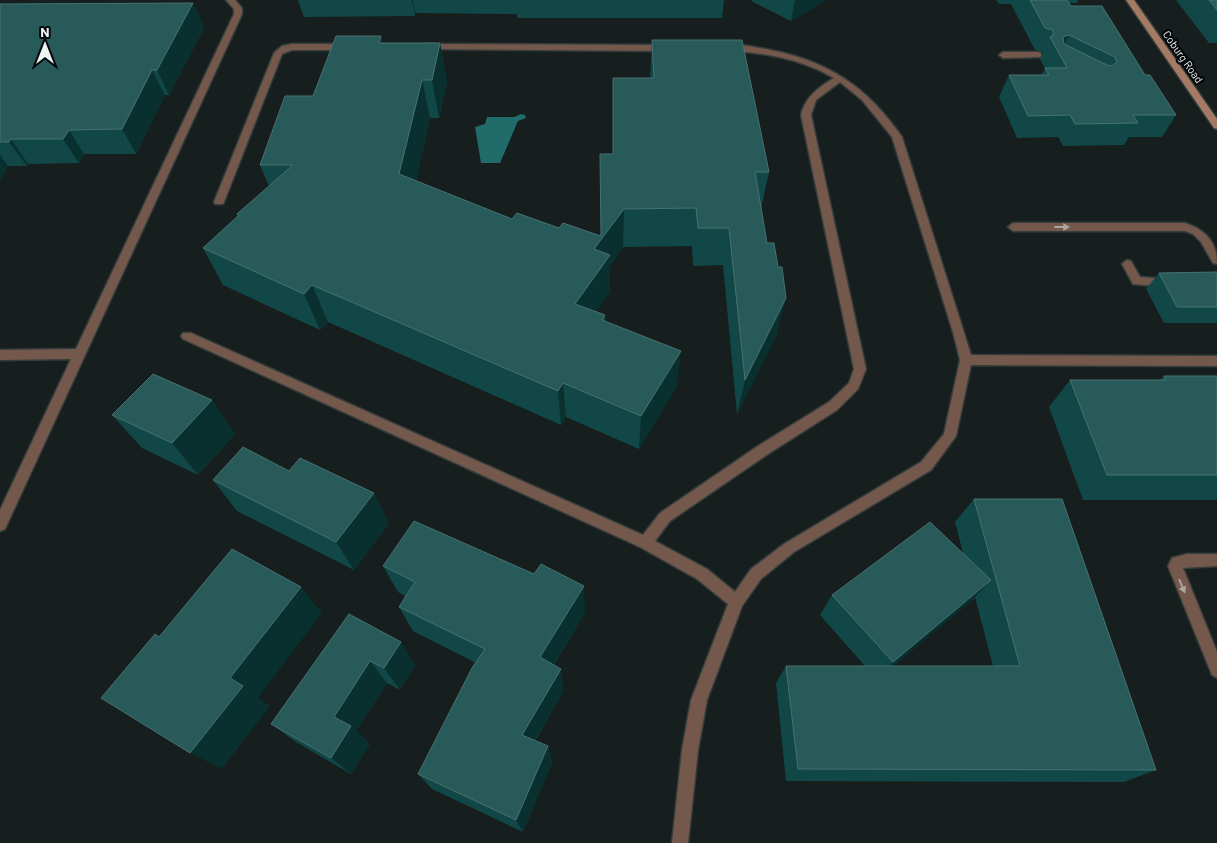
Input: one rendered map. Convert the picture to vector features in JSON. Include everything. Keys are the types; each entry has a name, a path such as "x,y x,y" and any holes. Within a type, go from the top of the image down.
{"main road":[{"name":"Coburg Road","path":"1130,0 1217,126"}],"lane":[{"path":"0,525 238,14 238,8 230,0"},
{"path":"219,202 278,53 285,48 292,47 362,47"},
{"path":"412,47 681,48"},
{"path":"680,843 690,750 699,700 736,602 756,574 789,548 926,466 950,436 966,360 959,332 897,137 875,108 840,79 790,56 741,48 711,48"},
{"path":"1003,55 1038,55"},
{"path":"645,543 665,517 763,450 833,406 854,386 860,369 806,115 806,109 814,96 824,87 840,79"},
{"path":"1013,227 1185,227 1202,235 1217,260"},
{"path":"1127,264 1135,280 1139,283 1179,283"},
{"path":"188,336 645,543 702,574 736,602"},
{"path":"0,355 79,354"},
{"path":"966,360 1217,361"},
{"path":"1217,560 1187,560 1177,563 1175,566 1217,670"}],"water":[{"path":"521,114 525,115 526,118 518,121 500,163 481,163 475,127 485,124 487,117 514,117"}],"building":[{"path":"1030,0 1067,0 1071,6 1102,6 1145,75 1150,75 1176,115 1133,115 1138,123 1075,124 1070,115 1028,116 1009,75 1049,75 1045,68 1067,68 1050,37 1053,36 1053,30 1045,28","holes":["1069,35 1115,57 1117,62 1112,66 1107,65 1064,44 1063,37"]},
{"path":"1209,0 1217,0 1217,10"},
{"path":"193,3 157,70 152,70 122,129 69,130 63,139 11,139 9,142 0,142 0,4"},
{"path":"336,36 381,36 379,43 440,43 432,80 422,80 399,174 512,219 517,213 559,228 563,223 601,236 600,154 613,154 613,78 654,78 652,40 742,40 769,172 755,172 767,243 774,243 778,267 782,267 786,298 745,380 729,228 698,228 696,208 624,209 594,249 610,255 575,304 605,315 602,320 681,351 641,416 563,383 558,391 312,285 304,294 203,248 239,215 237,214 293,165 260,165 285,96 313,96"},
{"path":"1217,272 1217,307 1177,307 1159,273"},
{"path":"153,374 212,400 172,443 112,415"},
{"path":"1164,376 1217,376 1217,475 1107,475 1070,380 1166,380"},
{"path":"243,447 289,471 300,458 374,493 336,542 213,480"},
{"path":"974,499 1062,499 1156,770 798,769 786,666 1020,666"},
{"path":"414,521 534,574 541,564 584,586 540,657 561,669 522,735 548,746 516,820 418,774 472,668 485,649 399,607 415,582 383,566"},
{"path":"930,522 991,580 893,662 832,595"},
{"path":"232,549 301,587 230,678 243,686 190,753 101,698 155,634 159,637"},
{"path":"349,614 401,642 384,668 370,661 334,717 351,726 331,758 271,724"}]}
